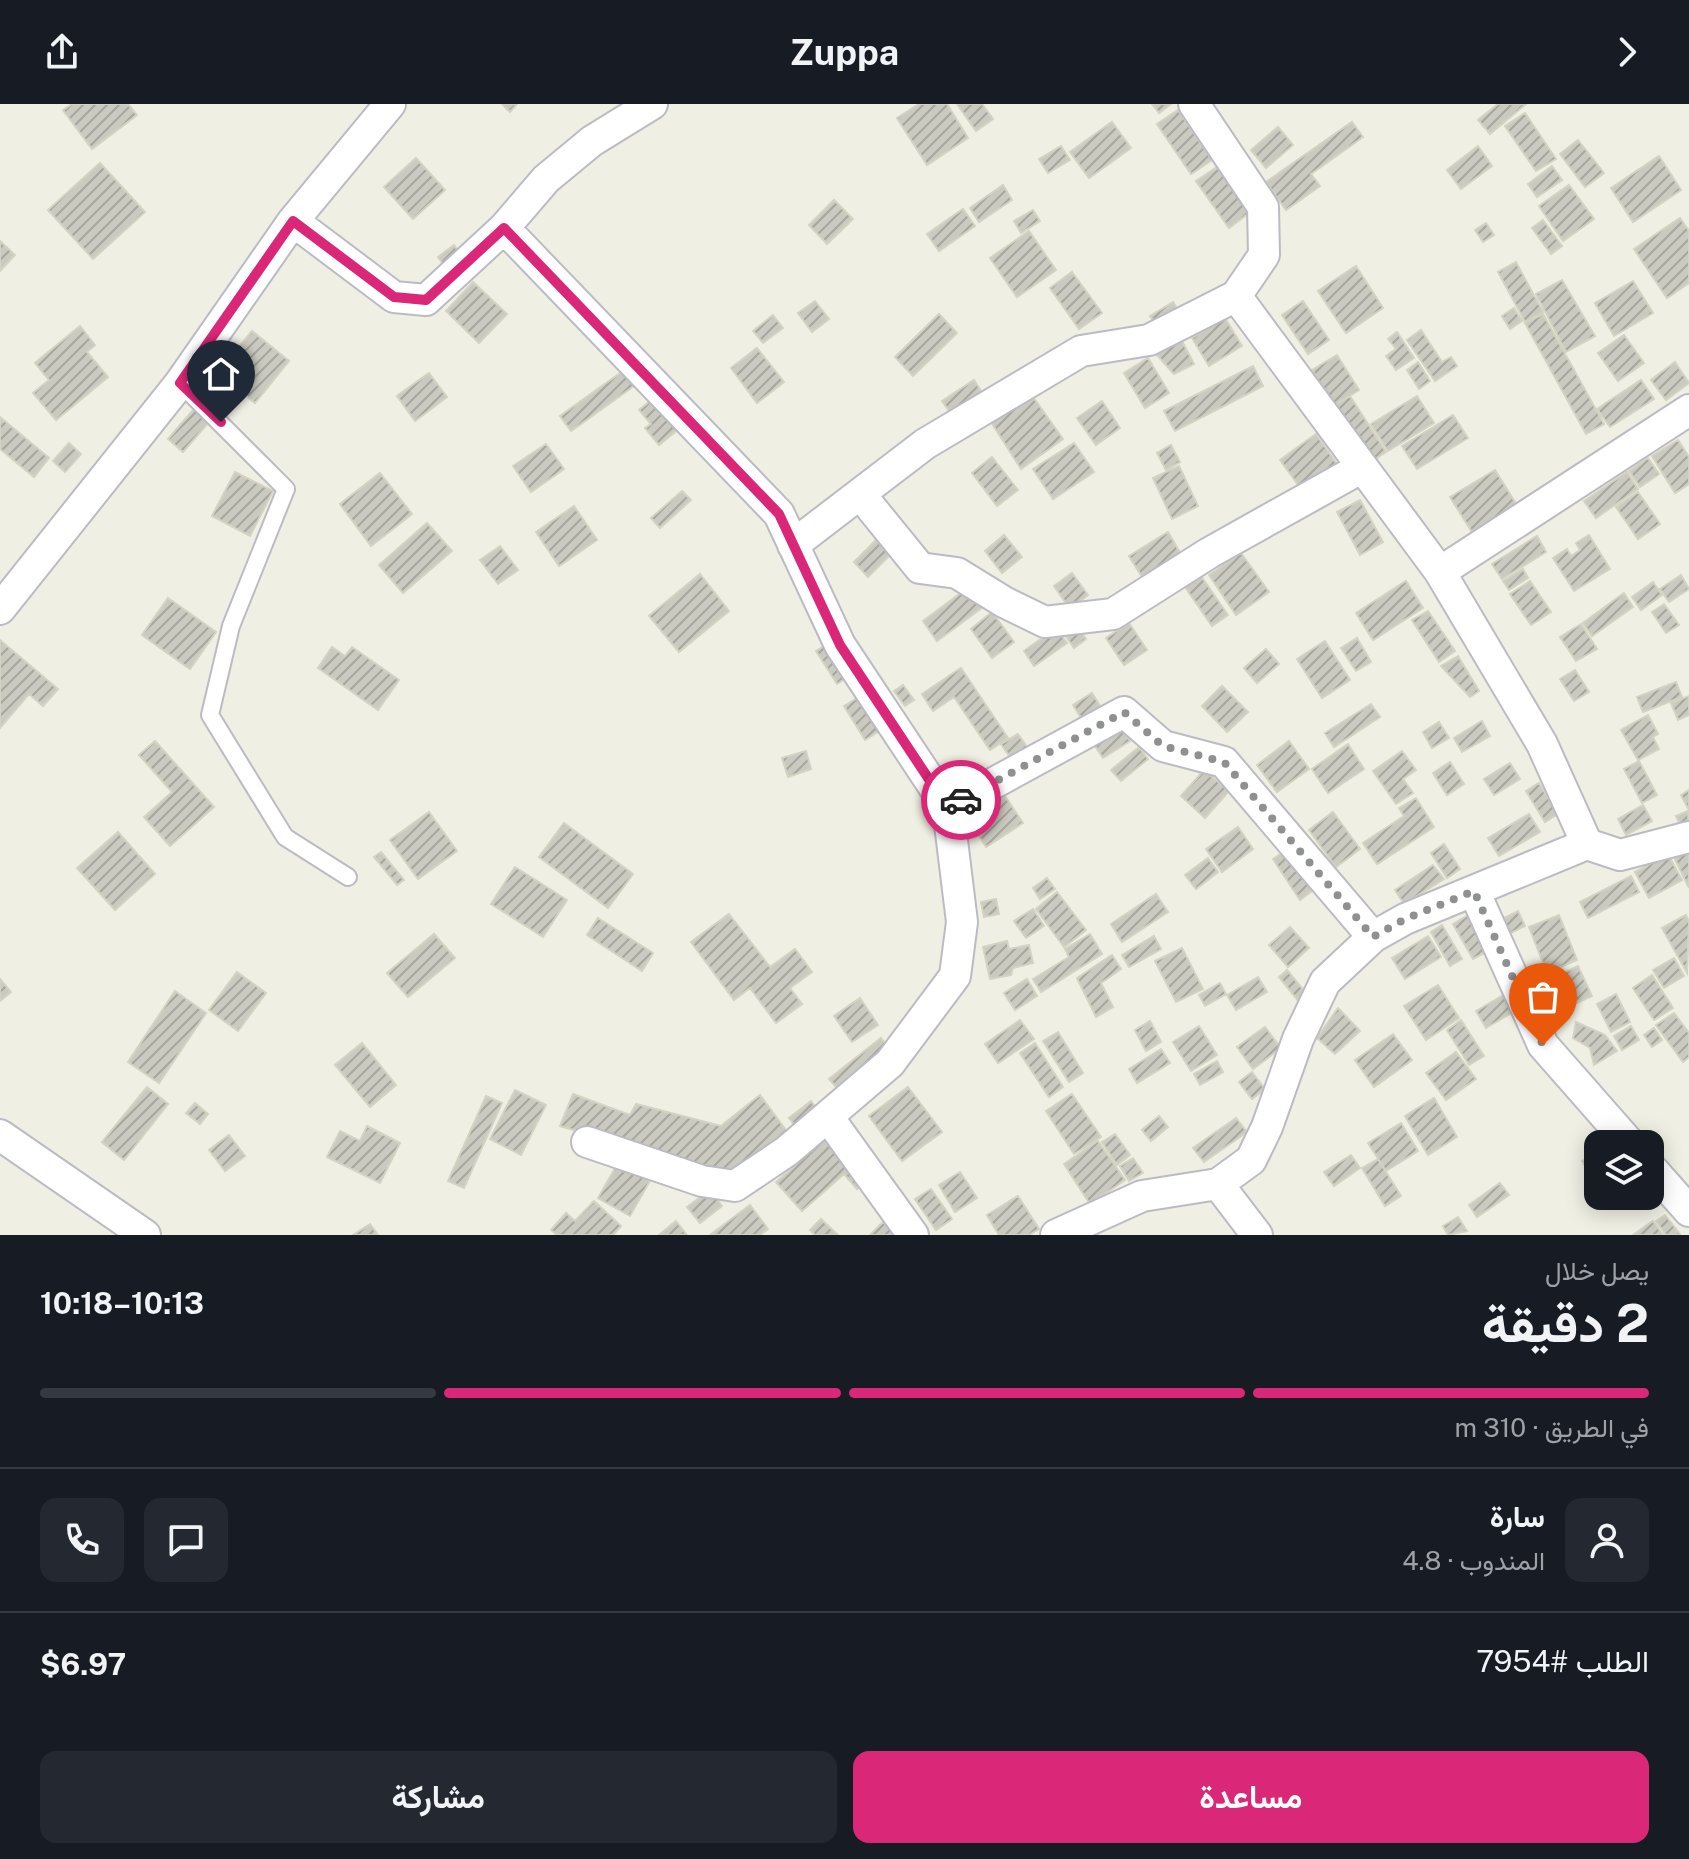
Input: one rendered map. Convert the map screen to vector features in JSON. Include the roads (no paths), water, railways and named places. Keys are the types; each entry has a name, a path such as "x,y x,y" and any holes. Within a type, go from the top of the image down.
{"street":[{"path":"0,609 180,383 293,221 390,104"},
{"path":"293,221 394,297 426,300 504,228 546,179 592,141 652,104"},
{"path":"793,545 925,444 1081,351 1149,340 1236,296 1264,255 1263,207 1194,104"},
{"path":"504,228 779,514 840,645 948,808 962,922 955,976 890,1063 828,1117 735,1186 702,1181 587,1142"},
{"path":"1236,296 1440,572 1542,744 1587,844"},
{"path":"1440,572 1689,410"},
{"path":"860,494 920,568 957,573 1004,602 1045,622 1113,614 1209,553 1361,468"},
{"path":"948,808 1124,712 1163,746 1224,762 1373,937"},
{"path":"1056,1235 1142,1196 1218,1184 1251,1160 1267,1127 1298,1039 1325,982 1373,937 1405,919 1587,844 1620,855 1689,837"},
{"path":"1474,891 1543,1045 1618,1130"},
{"path":"828,1117 913,1235"},
{"path":"0,1135 145,1235"},
{"path":"1664,1183 1689,1211"},
{"path":"1218,1184 1257,1235"}],"lane":[{"path":"180,383 286,489 231,626 210,715 285,837 348,877"}]}
